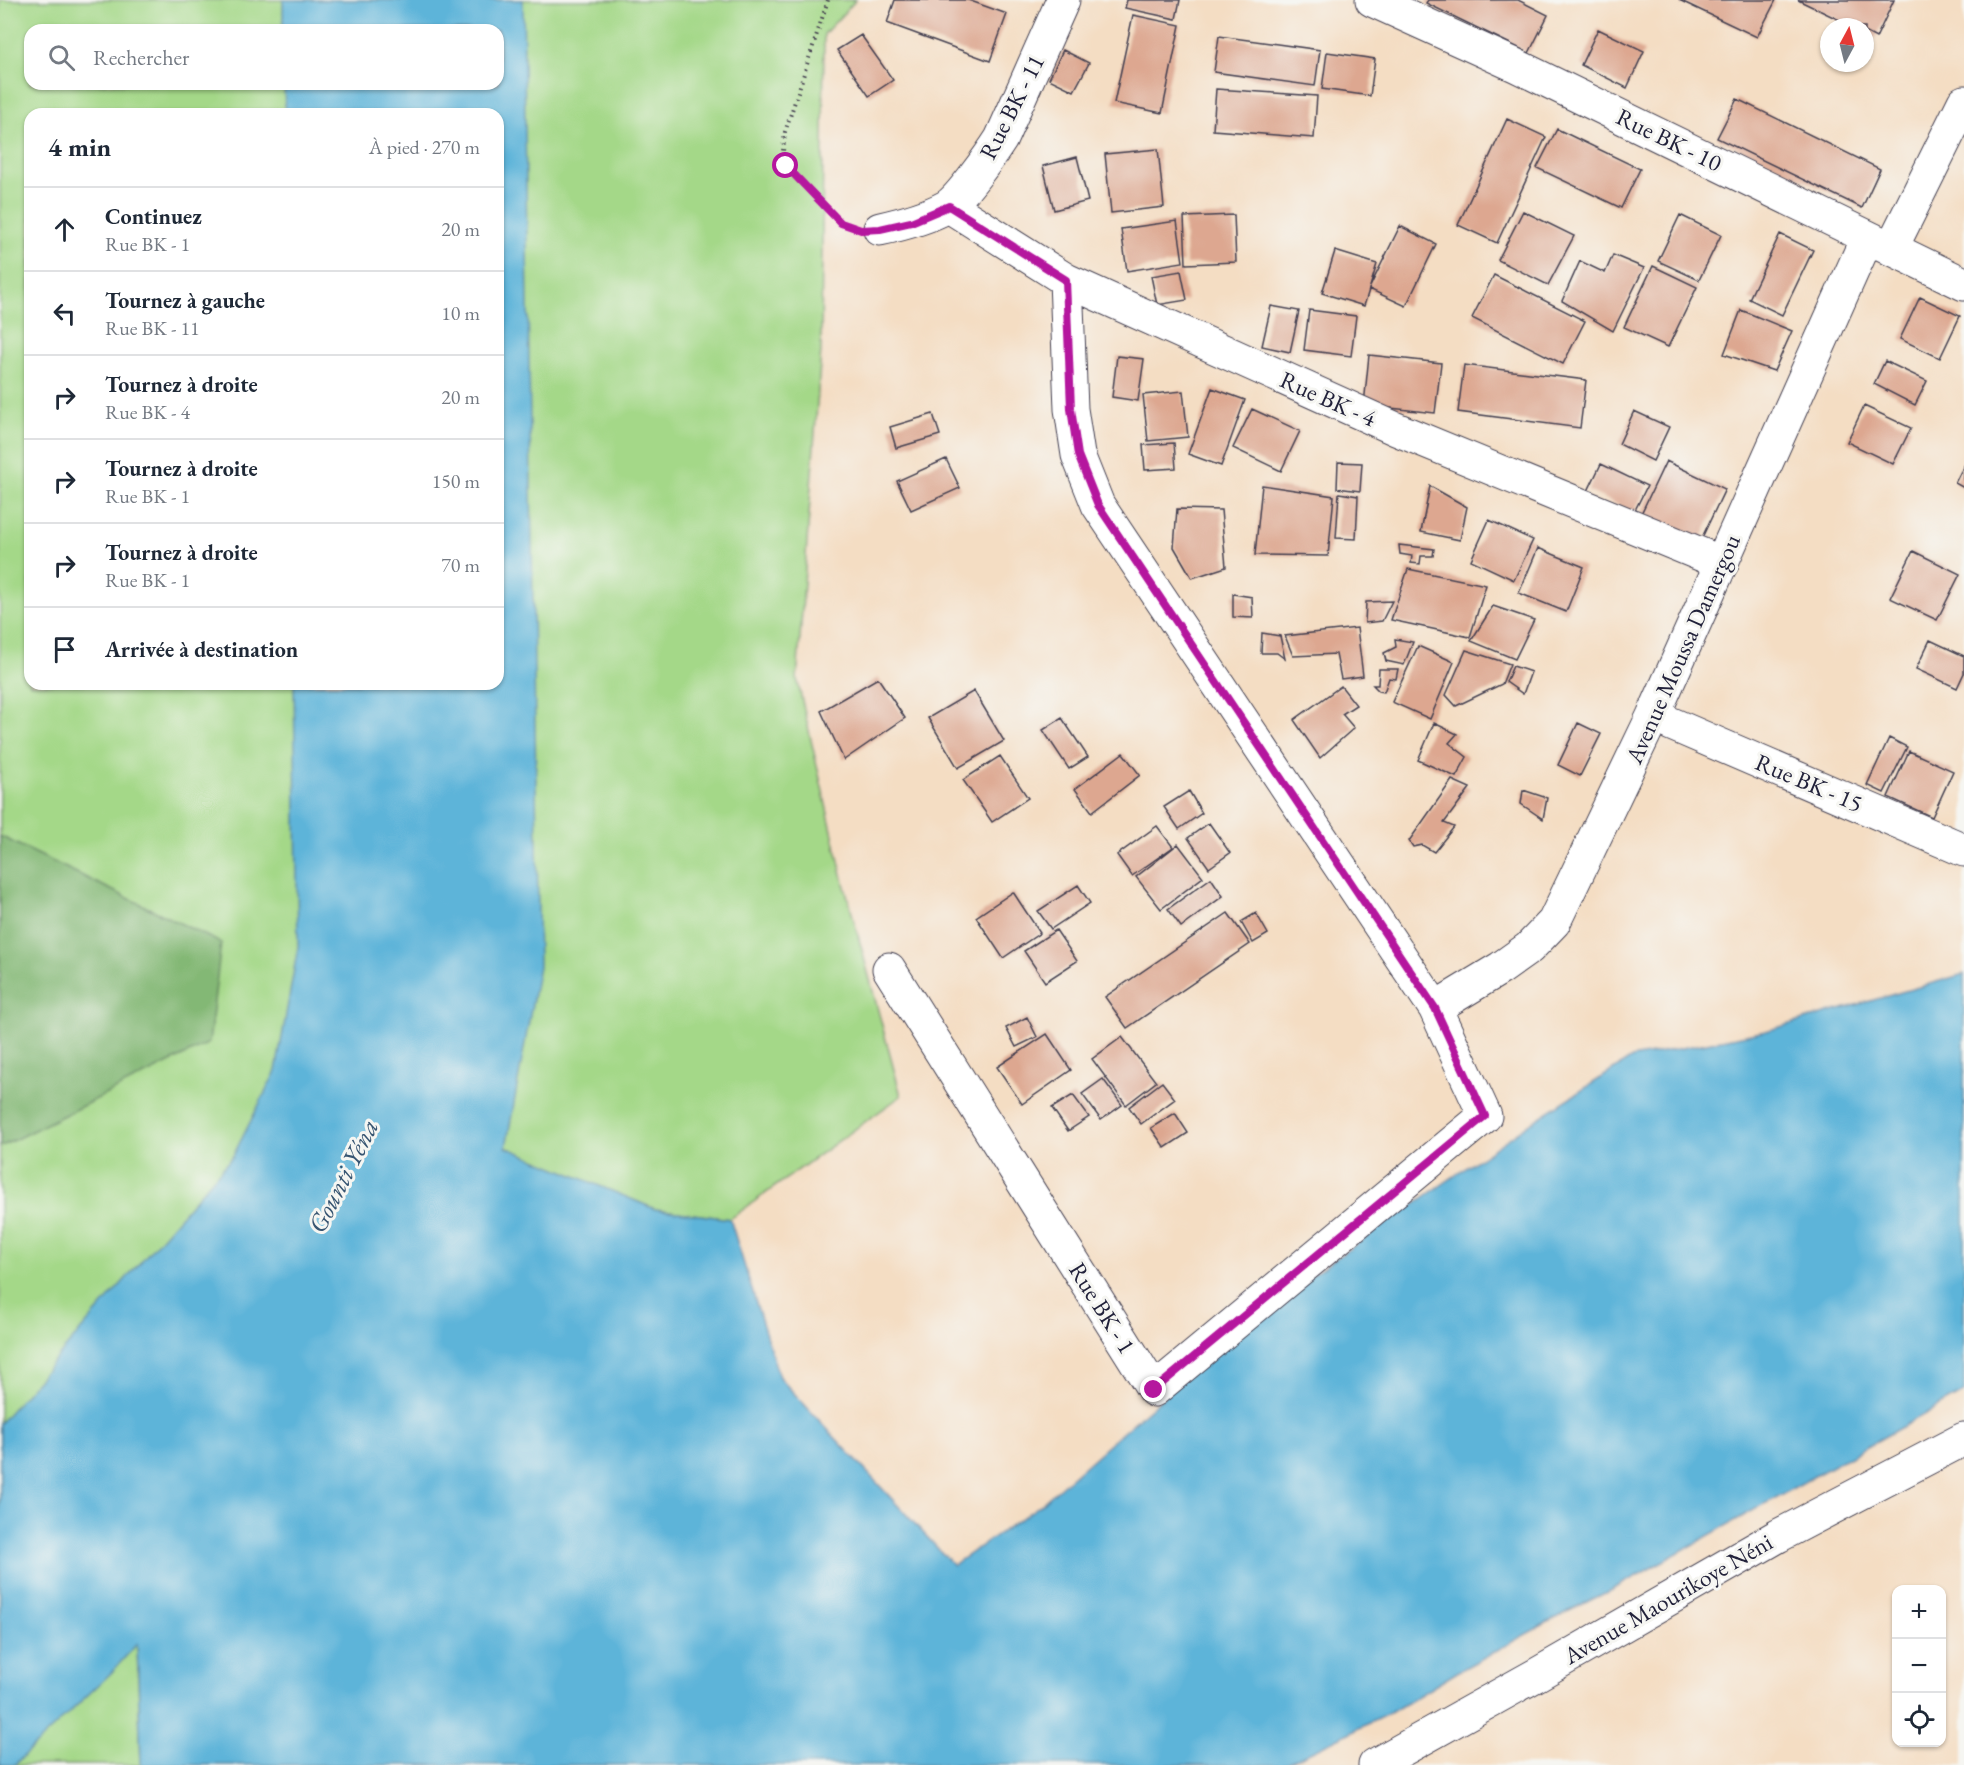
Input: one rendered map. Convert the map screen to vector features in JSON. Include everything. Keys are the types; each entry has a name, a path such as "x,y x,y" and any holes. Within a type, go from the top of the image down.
{"street":[{"name":"Rue BK - 11","path":"880,229 911,222 949,206 990,157 1001,139 1063,0"},
{"name":"Rue BK - 10","path":"1372,0 1515,65 1964,284"},
{"name":"Avenue Moussa Damergou","path":"1435,1008 1529,948 1554,922 1653,716 1722,563 1879,244 1964,102"},
{"name":"Rue BK - 4","path":"949,206 1066,280 1396,429 1722,563"},
{"name":"Rue BK - 1","path":"889,969 1154,1390 1485,1116 1435,1008 1098,505 1078,455 1071,409 1066,280"},
{"name":"Rue BK - 15","path":"1653,716 1964,850"},
{"name":"Avenue Maourikoye Néni","path":"1375,1765 1778,1536 1964,1438"}],"path":[{"path":"828,0 785,132 783,151 786,166 841,223 861,230 880,229"}],"green space":[{"path":"0,0 856,0 824,34 821,350 797,679 844,883 901,1096 730,1219 655,1209 506,1148 137,1643 141,1765 0,1765"},
{"path":"0,836 221,943 209,1043 0,1147"}],"water":[{"name":"Gounti Yéna","path":"283,0 523,0 539,966 506,1147 655,1209 730,1219 779,1377 953,1565 1039,1506 1263,1309 1532,1122 1632,1058 1766,1031 1964,974 1964,1392 1617,1587 1459,1671 1390,1713 1283,1765 141,1765 137,1644 111,1673 14,1765 0,1765 0,1423 233,1156 276,1071 298,947 294,690 504,690 504,108 285,108 284,90 504,90 504,24 283,24"}],"building":[{"path":"895,0 968,0 1007,14 990,61 887,23"},
{"path":"1127,0 1180,0 1176,19 1125,8"},
{"path":"1428,0 1518,0 1548,15 1529,53 1426,3"},
{"path":"1679,0 1776,0 1757,37"},
{"path":"1798,0 1894,0 1876,38 1874,37 1874,18 1835,18"},
{"path":"1133,15 1180,25 1162,113 1114,103"},
{"path":"1598,29 1644,51 1627,88 1581,65"},
{"path":"861,35 893,80 869,96 837,50"},
{"path":"1219,36 1320,50 1315,86 1214,72"},
{"path":"1063,50 1089,63 1074,91 1049,79"},
{"path":"1327,52 1375,59 1370,96 1322,89"},
{"path":"1216,89 1317,96 1314,138 1213,130"},
{"path":"1737,99 1880,169 1862,208 1717,138"},
{"path":"1507,119 1546,137 1497,243 1458,225"},
{"path":"1557,129 1640,169 1621,208 1537,168"},
{"path":"1158,149 1164,207 1111,213 1105,154"},
{"path":"1077,157 1088,201 1054,210 1043,166"},
{"path":"1523,211 1574,236 1548,285 1498,260"},
{"path":"1234,215 1236,262 1186,264 1184,217"},
{"path":"1680,215 1721,235 1699,280 1658,261"},
{"path":"1177,221 1183,262 1127,271 1121,229"},
{"path":"1400,226 1436,244 1406,306 1369,289"},
{"path":"1780,234 1813,250 1782,315 1749,299"},
{"path":"1335,251 1377,264 1364,306 1322,293"},
{"path":"1613,255 1644,268 1613,331 1562,301 1580,261 1605,273"},
{"path":"1653,266 1697,287 1668,347 1624,327"},
{"path":"1181,271 1187,300 1157,305 1151,276"},
{"path":"1494,275 1585,321 1563,364 1472,318"},
{"path":"1920,297 1960,316 1940,358 1900,339"},
{"path":"1271,306 1299,311 1290,352 1262,346"},
{"path":"1309,310 1356,316 1351,356 1304,350"},
{"path":"1741,310 1792,331 1774,371 1724,354"},
{"path":"1369,355 1441,363 1435,413 1364,405"},
{"path":"1117,356 1144,359 1138,401 1112,397"},
{"path":"1885,361 1927,381 1915,405 1874,384"},
{"path":"1464,365 1586,380 1580,428 1458,412"},
{"path":"1212,388 1245,400 1221,466 1188,454"},
{"path":"1183,391 1188,437 1148,441 1143,395"},
{"path":"1864,406 1911,428 1893,464 1847,442"},
{"path":"1252,409 1300,431 1281,471 1233,448"},
{"path":"1634,411 1669,427 1653,461 1619,444"},
{"path":"933,414 940,435 896,448 890,427"},
{"path":"1174,443 1176,468 1145,470 1143,445"},
{"path":"946,459 960,488 911,510 897,481"},
{"path":"1666,461 1725,489 1698,546 1639,518"},
{"path":"1338,462 1362,463 1360,491 1337,488"},
{"path":"1601,464 1647,486 1634,512 1588,491"},
{"path":"1964,465 1964,488 1955,483"},
{"path":"1262,485 1334,496 1328,556 1255,555"},
{"path":"1430,486 1467,507 1460,540 1421,532"},
{"path":"1339,493 1358,496 1356,539 1336,538"},
{"path":"1177,509 1221,510 1226,567 1192,578 1174,547"},
{"path":"1489,520 1533,540 1514,580 1471,560"},
{"path":"1399,545 1434,549 1433,556 1421,556 1420,564 1411,563 1412,556 1400,554"},
{"path":"1538,548 1584,567 1566,612 1519,593"},
{"path":"1913,551 1960,574 1937,620 1890,598"},
{"path":"1408,569 1486,585 1470,637 1391,620"},
{"path":"1233,594 1252,597 1253,618 1233,617"},
{"path":"1392,601 1382,621 1365,623 1366,602"},
{"path":"1493,606 1534,620 1515,659 1471,641"},
{"path":"1357,628 1363,676 1341,679 1336,654 1293,656 1285,636"},
{"path":"1262,633 1280,636 1285,659 1277,653 1261,653"},
{"path":"1395,639 1413,642 1404,665 1386,661 1384,653 1396,647"},
{"path":"1930,640 1964,656 1964,673 1957,688 1916,669"},
{"path":"1418,646 1454,662 1430,719 1392,702"},
{"path":"1466,650 1510,664 1502,684 1456,706 1446,695"},
{"path":"1513,666 1531,672 1523,694 1506,682"},
{"path":"1379,669 1398,669 1396,679 1389,678 1384,692 1379,691 1373,685 1378,685"},
{"path":"878,678 905,718 844,760 821,711"},
{"path":"1341,686 1356,705 1342,714 1354,728 1320,758 1294,720"},
{"path":"974,691 1004,741 958,768 928,718"},
{"path":"1062,718 1088,757 1069,769 1043,730"},
{"path":"1434,723 1457,734 1449,743 1467,757 1456,777 1418,760"},
{"path":"1578,723 1601,734 1580,776 1558,765"},
{"path":"1889,738 1907,747 1884,793 1867,785"},
{"path":"1909,751 1953,771 1932,817 1888,797"},
{"path":"1123,753 1140,775 1092,812 1075,789"},
{"path":"1000,756 1028,798 992,822 963,780"},
{"path":"1452,780 1470,788 1444,823 1454,827 1434,852 1422,845 1413,847 1409,841"},
{"path":"1523,790 1547,798 1543,819 1521,804"},
{"path":"1189,791 1202,813 1179,829 1164,807"},
{"path":"1209,823 1230,853 1209,868 1188,838"},
{"path":"1157,826 1173,847 1132,876 1117,855"},
{"path":"1178,844 1203,877 1161,909 1136,877"},
{"path":"1211,878 1223,896 1181,927 1168,909"},
{"path":"1078,885 1090,903 1051,929 1038,911"},
{"path":"1013,892 1040,933 1003,958 976,917"},
{"path":"1228,913 1250,944 1127,1028 1105,997"},
{"path":"1256,913 1268,934 1253,943 1241,922"},
{"path":"1056,930 1077,961 1045,982 1024,951"},
{"path":"1027,1017 1037,1037 1016,1047 1006,1028"},
{"path":"1047,1034 1071,1070 1022,1104 997,1067"},
{"path":"1122,1037 1156,1082 1126,1105 1092,1059"},
{"path":"1103,1079 1122,1105 1101,1120 1082,1094"},
{"path":"1162,1082 1175,1099 1141,1124 1129,1107"},
{"path":"1073,1095 1089,1117 1068,1131 1052,1108"},
{"path":"1175,1113 1188,1133 1165,1148 1151,1128"}],"route":[{"path":"786,166 841,223 861,230 880,229 911,222 949,206 1066,280 1071,409 1078,455 1098,505 1435,1008 1485,1116 1154,1390"}]}
